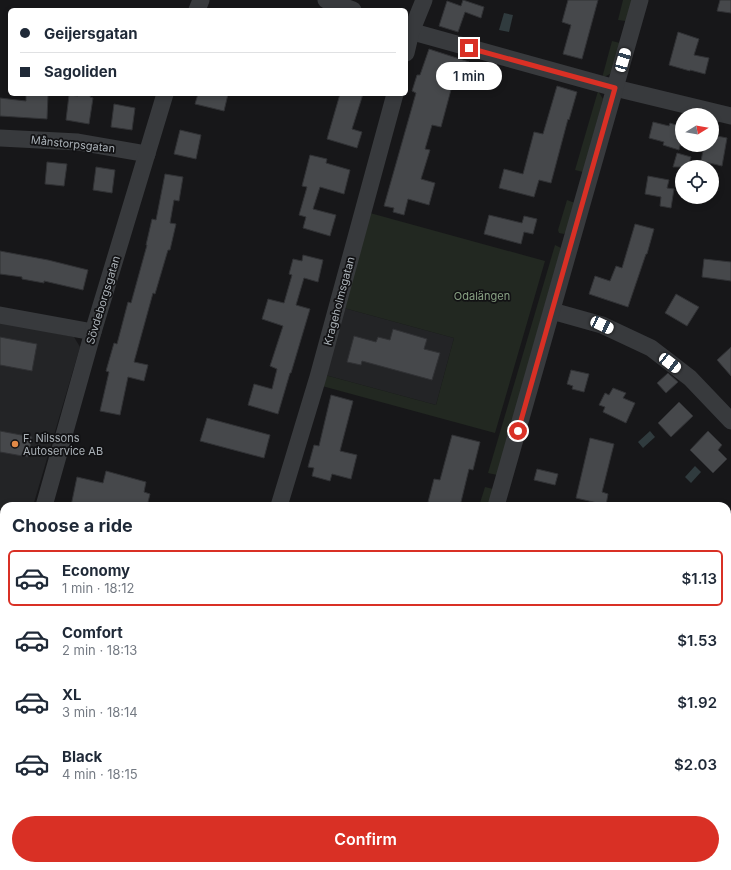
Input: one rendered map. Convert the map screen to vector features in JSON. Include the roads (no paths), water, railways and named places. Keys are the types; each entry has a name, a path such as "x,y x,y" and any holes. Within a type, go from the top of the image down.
{"street":[{"path":"326,0 348,8"},
{"path":"424,0 409,31 615,88 731,116"},
{"path":"497,502 640,0"},
{"name":"Sövdeborgsgatan","path":"45,502 93,332 164,96"},
{"name":"Krageholmsgatan","path":"280,502 318,377 394,96"},
{"name":"Månstorpsgatan","path":"0,138 78,142 147,154"},
{"path":"552,311 602,325 651,348 690,378 731,421"},
{"path":"0,314 93,332"}],"place":[{"name":"F. Nilssons Autoservice AB","path":"15,444"}],"park label":[{"name":"Odalängen","path":"482,296"}]}
